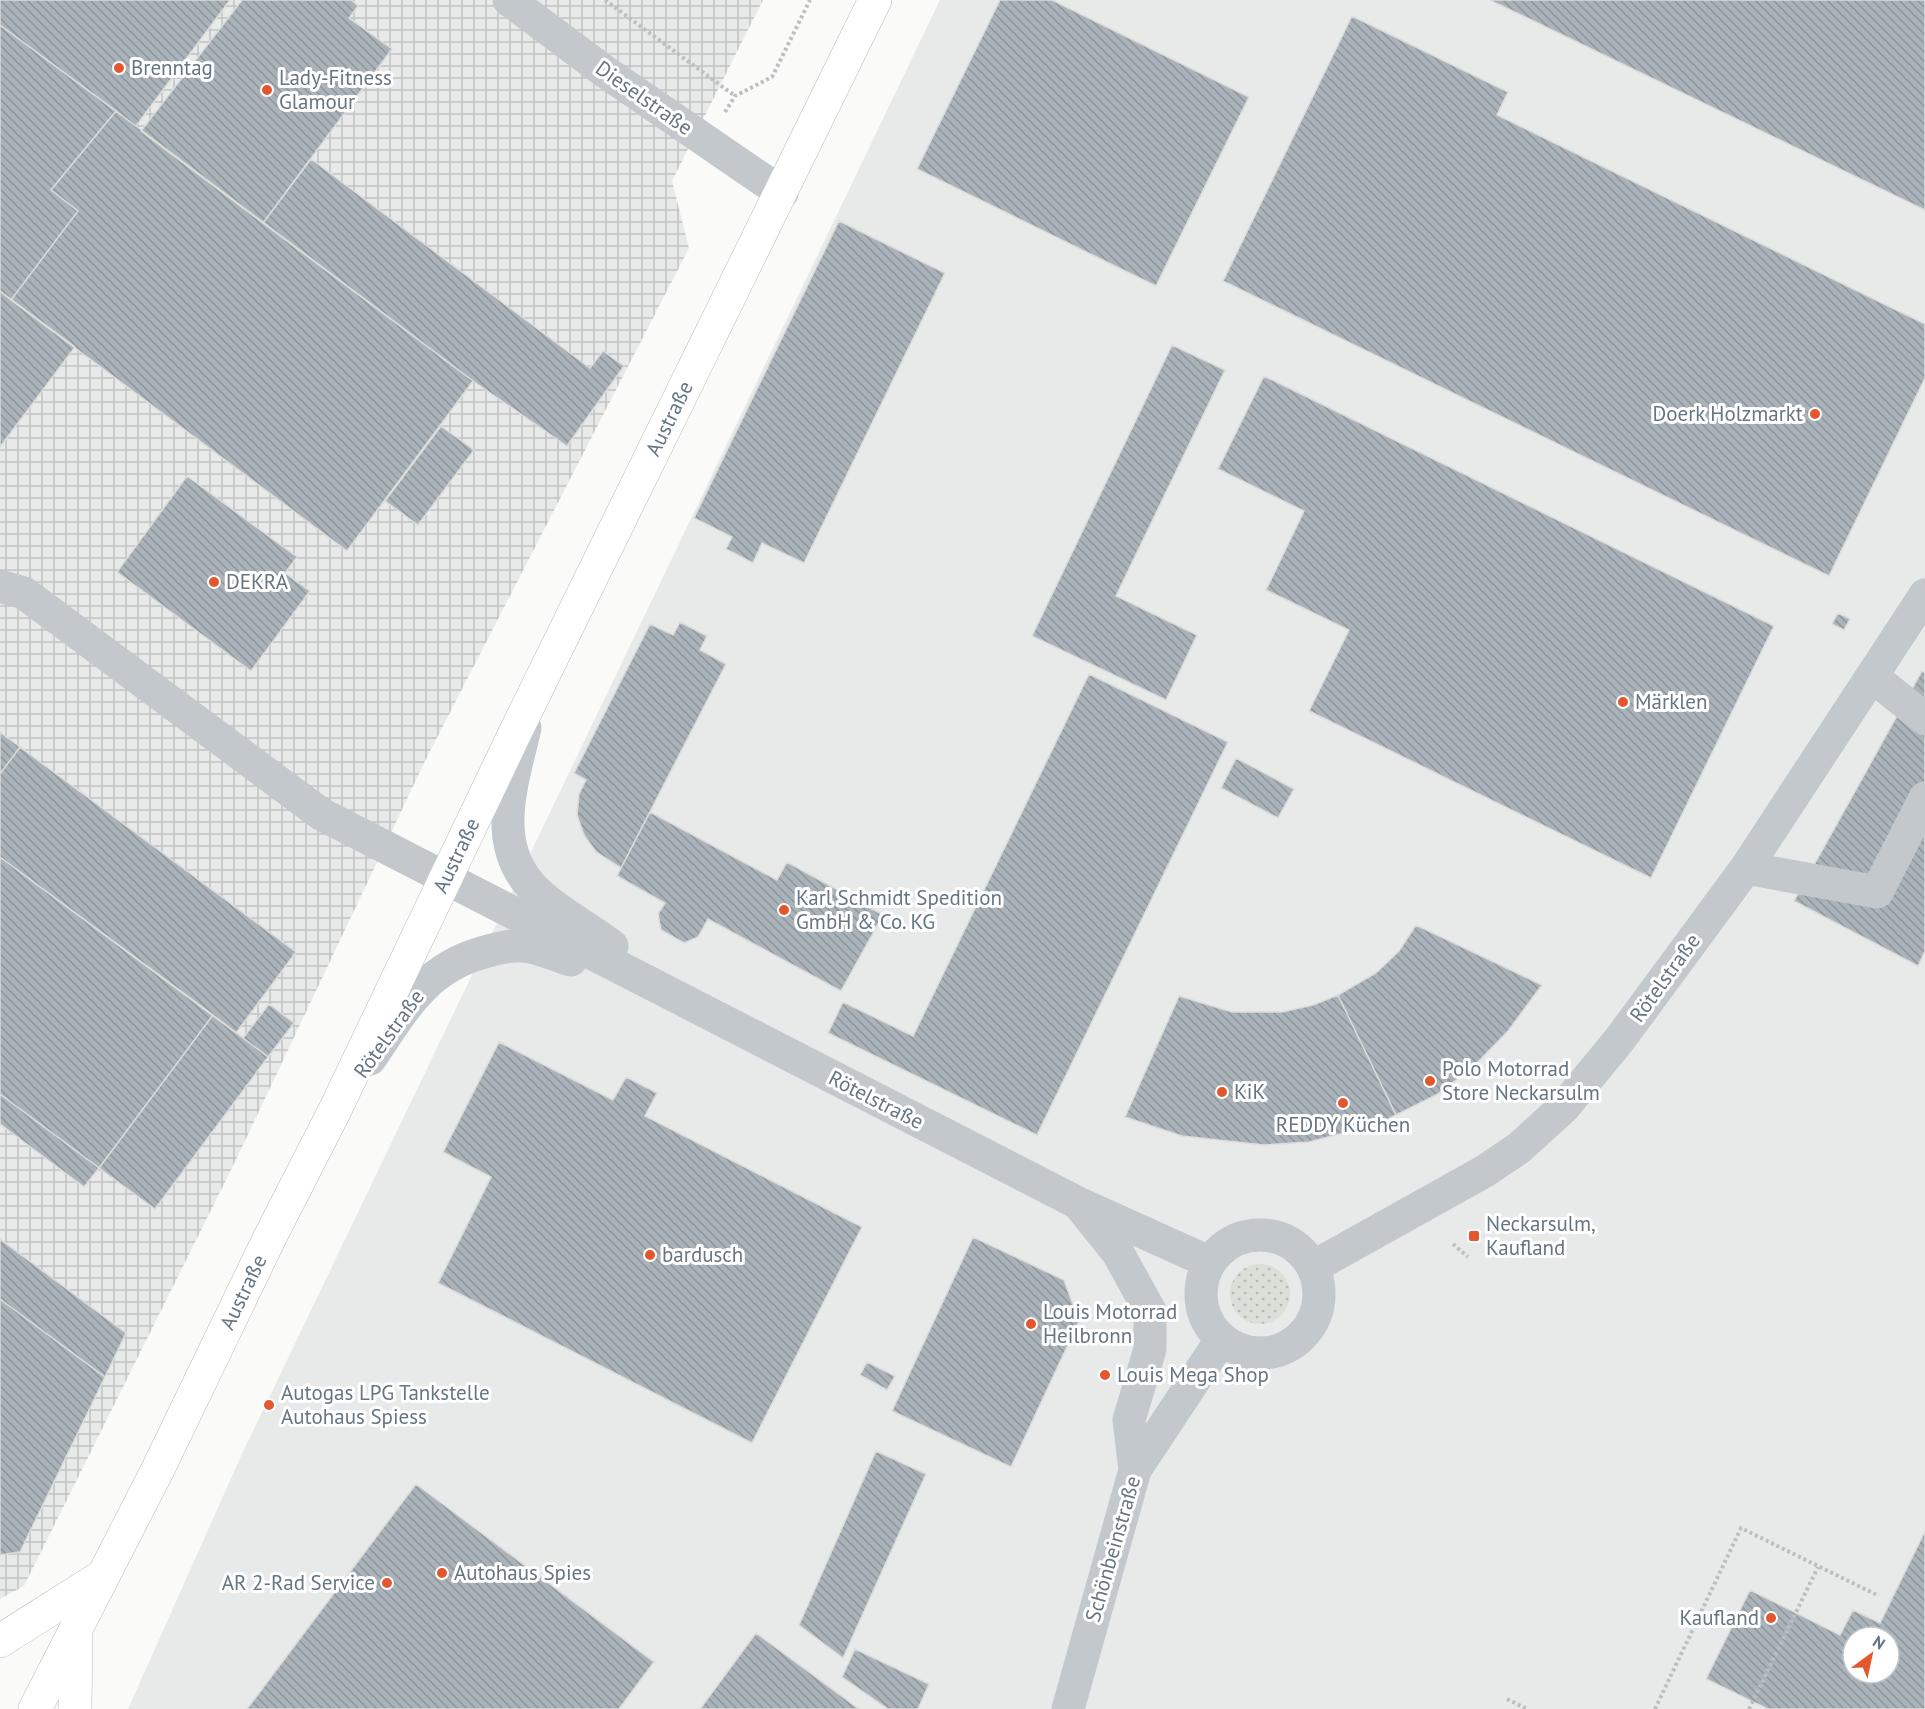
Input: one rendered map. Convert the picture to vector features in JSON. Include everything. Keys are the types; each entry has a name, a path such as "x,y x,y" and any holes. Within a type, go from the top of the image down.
{"main road":[{"name":"Austraße","path":"35,1709 335,1110 531,701 875,0"},
{"path":"0,1641 102,1576"},
{"path":"75,1709 77,1625"}],"street":[{"name":"Dieselstraße","path":"509,0 706,142 782,193"},
{"name":"Rötelstraße","path":"0,586 24,593 321,814 1078,1203 1209,1262"},
{"name":"Rötelstraße","path":"1313,1267 1485,1171 1519,1148 1557,1114 1614,1048 1746,868 1925,595"},
{"path":"1873,677 1925,719"},
{"name":"Rötelstraße","path":"531,701 507,805 507,827 520,874 539,894 600,936 665,991"},
{"path":"1746,868 1877,892 1925,798"},
{"name":"Rötelstraße","path":"335,1110 415,993 433,975 458,959 504,946 531,947 665,991"},
{"name":"Rötelstraße","path":"1078,1203 1118,1253 1150,1311 1150,1349 1130,1420 1135,1470"},
{"path":"1253,1234 1271,1235 1288,1241 1302,1252 1313,1267 1319,1294 1317,1308 1304,1334 1290,1345 1273,1352 1255,1353 1237,1349 1221,1340 1210,1327 1203,1311 1200,1294 1202,1278 1209,1262 1220,1248 1236,1239 1253,1234"},
{"name":"Schönbeinstraße","path":"1068,1709 1135,1470 1221,1340"}],"path":[{"path":"605,0 735,96"},
{"path":"706,142 735,96 772,76 810,0"},
{"path":"1453,1244 1468,1257"},
{"path":"1655,1709 1741,1528 1880,1596"},
{"path":"1749,1709 1818,1567"},
{"path":"1507,1699 1527,1709"}],"shaded area":[{"path":"0,0 763,0 672,181 689,248 425,761 232,1168 24,1586 0,1599"},
{"path":"940,0 1925,0 1925,1709 128,1709 241,1456"},
{"path":"1260,1264 1281,1273 1290,1294 1281,1315 1260,1324 1239,1315 1230,1294 1239,1273"}],"building":[{"name":"Brenntag","path":"0,0 230,0 136,126 0,25"},
{"name":"Lady-Fitness Glamour","path":"242,0 351,0 358,6 349,18 392,49 263,223 141,131"},
{"path":"1000,0 1052,0 1249,97 1156,286 917,169"},
{"path":"1490,0 1925,0 1925,210"},
{"path":"1352,16 1508,92 1497,115 1925,324 1925,378 1829,576 1223,281"},
{"path":"0,25 116,111 51,190 78,211 11,300 0,291"},
{"path":"116,111 473,381 347,551 11,300 78,211 51,190"},
{"path":"311,159 590,368 603,351 624,366 567,446 473,381 263,223"},
{"path":"839,221 945,273 804,563 762,543 753,563 726,549 732,537 694,518"},
{"path":"0,291 75,347 0,447"},
{"path":"1172,345 1225,370 1116,596 1197,635 1166,700 1032,636"},
{"path":"1264,376 1774,626 1651,878 1309,711 1349,630 1266,590 1304,511 1218,469"},
{"path":"441,426 474,450 418,525 385,501"},
{"name":"DEKRA","path":"187,476 297,557 285,573 310,591 251,671 117,572"},
{"path":"1838,613 1850,619 1844,630 1832,624"},
{"path":"680,622 707,636 700,650 726,664 621,868 596,852 584,835 577,815 579,794 586,780 574,773 650,624 673,635"},
{"path":"1922,671 1925,673 1925,951 1918,966 1794,901"},
{"path":"1089,674 1228,742 1037,1135 828,1033 843,1002 913,1036"},
{"path":"0,732 20,747 0,774"},
{"path":"20,747 296,952 236,1033 0,857 0,774"},
{"path":"1236,758 1294,789 1278,818 1221,788"},
{"path":"650,812 777,880 787,862 883,915 841,991 708,919 698,937 684,943 661,930 658,914 665,903 617,876"},
{"path":"0,857 213,1015 99,1168 0,1094"},
{"path":"1416,925 1542,985 1508,1031 1473,1067 1438,1094 1396,1115 1338,995 1376,973 1399,951"},
{"path":"1338,995 1396,1115 1378,1124 1309,1142 1264,1145 1182,1136 1125,1117 1179,996 1232,1012 1282,1012 1313,1005"},
{"path":"269,1004 294,1023 268,1057 243,1038"},
{"path":"213,1015 268,1057 155,1209 99,1168"},
{"name":"bardusch","path":"499,1042 613,1100 626,1077 657,1093 645,1116 862,1227 752,1443 438,1283 491,1177 443,1152"},
{"path":"0,1094 99,1168 84,1187 0,1124"},
{"path":"973,1237 1064,1280 1079,1321 1011,1467 892,1411"},
{"path":"0,1239 126,1333 105,1377 0,1299"},
{"path":"0,1299 105,1377 20,1552 0,1555"},
{"path":"867,1362 895,1376 887,1390 860,1375"},
{"path":"876,1451 926,1474 843,1658 799,1625"},
{"name":"Autohaus Spies","path":"416,1484 654,1662 619,1709 247,1709"},
{"name":"Kaufland","path":"1925,1531 1925,1709 1768,1709 1706,1679 1750,1590 1840,1635 1841,1633 1841,1685 1901,1685 1901,1625 1845,1625 1853,1610 1880,1623"},
{"path":"756,1633 859,1709 700,1709"},
{"path":"855,1649 929,1684 918,1709 888,1709 842,1677"}],"place":[{"name":"Brenntag","path":"119,68"},
{"name":"Lady-Fitness Glamour","path":"267,90"},
{"name":"Doerk Holzmarkt","path":"1815,414"},
{"name":"DEKRA","path":"214,582"},
{"name":"Märklen","path":"1623,702"},
{"name":"Karl Schmidt Spedition GmbH & Co. KG","path":"784,910"},
{"name":"Polo Motorrad Store Neckarsulm","path":"1430,1081"},
{"name":"KiK","path":"1222,1092"},
{"name":"REDDY Küchen","path":"1343,1103"},
{"name":"Neckarsulm, Kaufland","path":"1474,1236"},
{"name":"bardusch","path":"650,1255"},
{"name":"Louis Motorrad Heilbronn","path":"1031,1324"},
{"name":"Louis Mega Shop","path":"1105,1375"},
{"name":"Autogas LPG Tankstelle Autohaus Spiess","path":"269,1405"},
{"name":"Autohaus Spies","path":"442,1573"},
{"name":"AR 2-Rad Service","path":"387,1583"},
{"name":"Kaufland","path":"1771,1618"}]}
